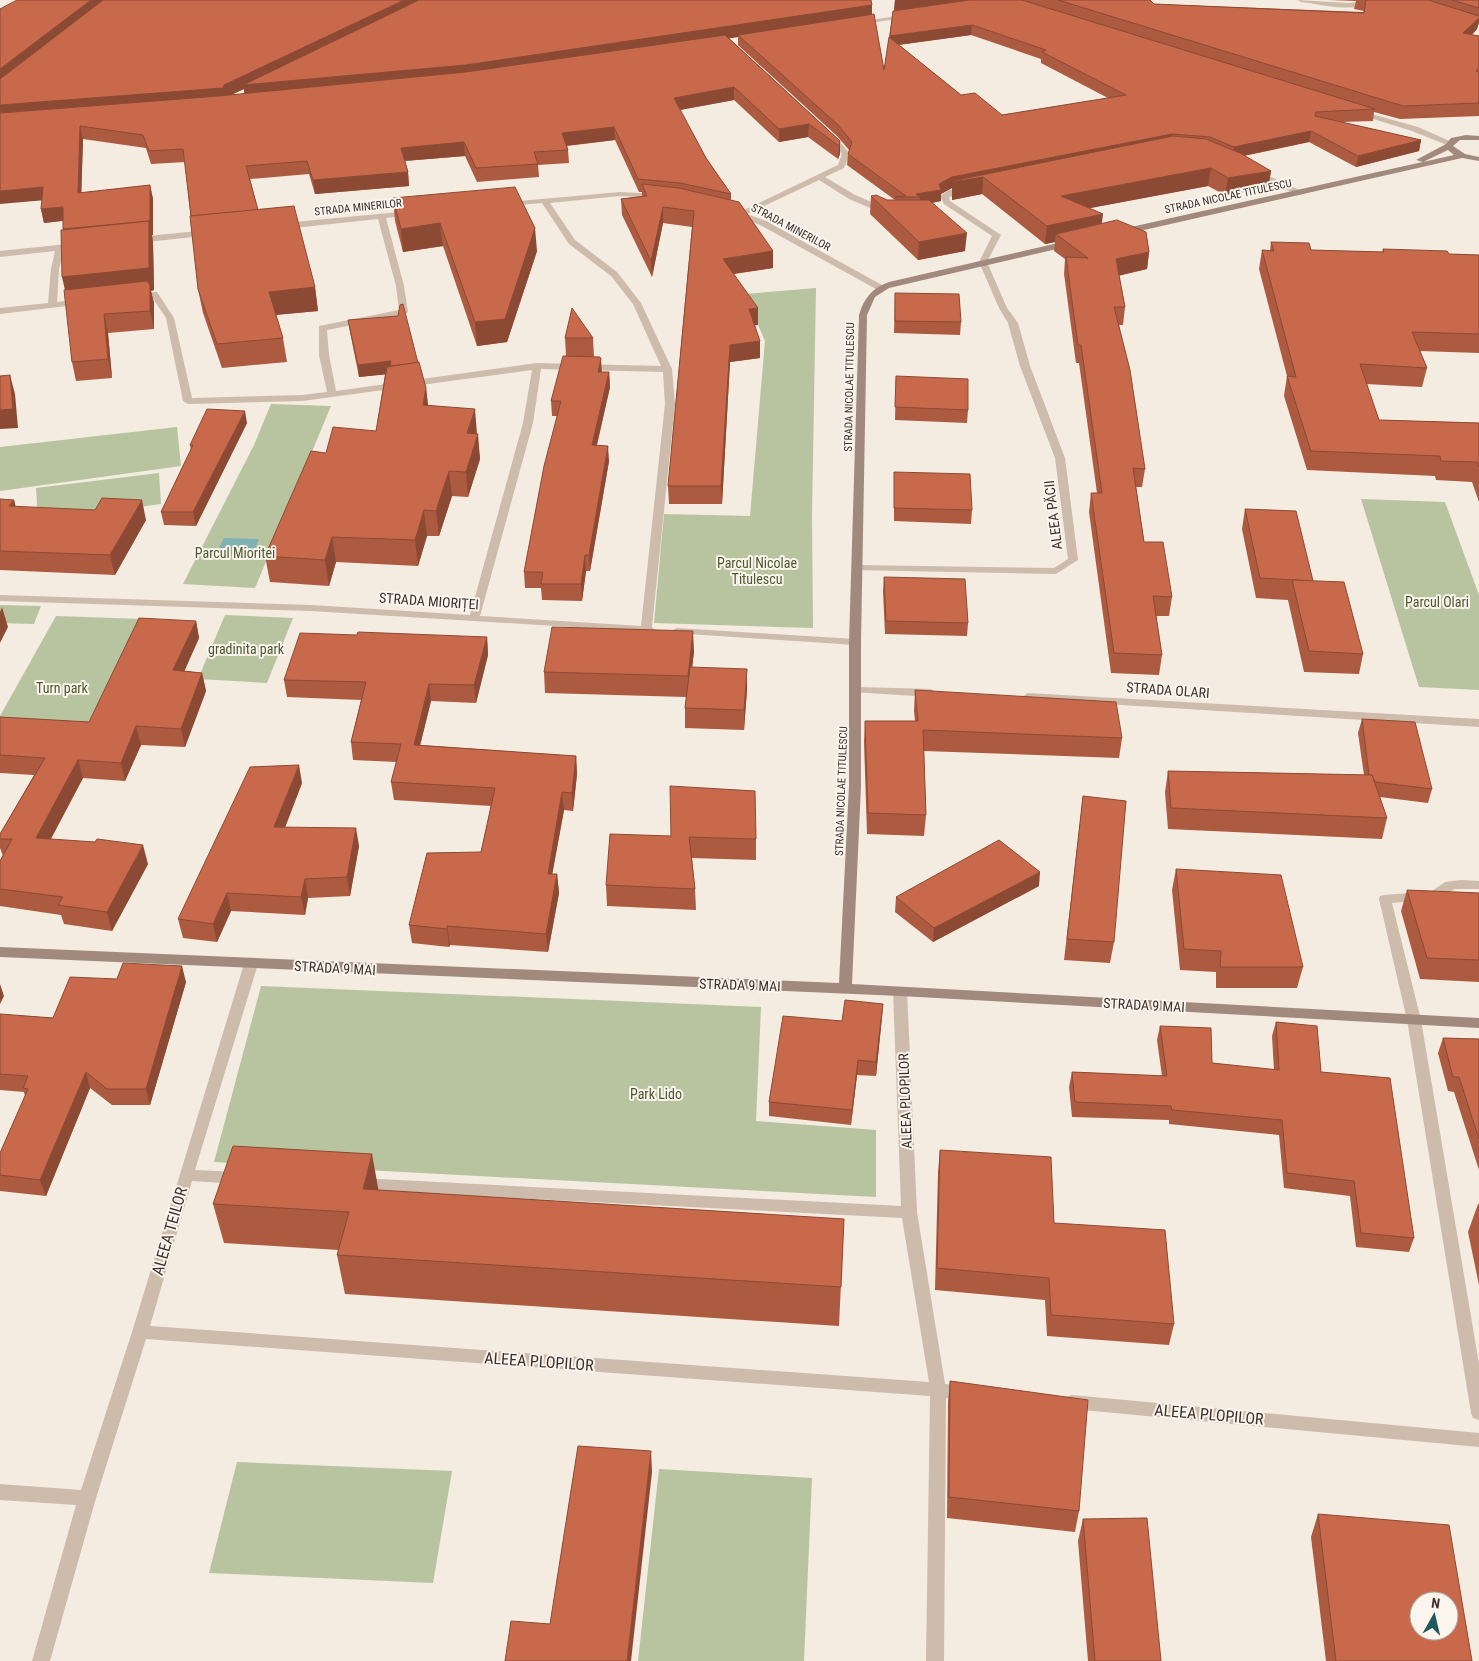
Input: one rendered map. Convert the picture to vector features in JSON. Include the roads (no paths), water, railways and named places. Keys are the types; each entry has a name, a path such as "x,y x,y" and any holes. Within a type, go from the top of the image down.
{"main road":[{"name":"STRADA NICOLAE TITULESCU","path":"1395,172 1479,129"},
{"name":"STRADA NICOLAE TITULESCU","path":"1462,138 1479,138"},
{"path":"1449,145 1461,156"},
{"name":"STRADA NICOLAE TITULESCU","path":"1109,235 1461,156 1479,159"},
{"path":"879,288 900,281 1080,241"},
{"name":"STRADA NICOLAE TITULESCU","path":"845,990 855,786 855,642 863,315 868,299 879,288"},
{"name":"STRADA 9 MAI","path":"0,952 900,991 1479,1023"}],"street":[{"path":"1301,0 1341,5 1359,5 1376,0"},
{"path":"852,24 919,14"},
{"path":"1349,109 1415,129 1462,138"},
{"path":"1415,129 1449,145"},
{"path":"741,214 841,166 846,154 826,132"},
{"path":"1249,170 1302,193"},
{"path":"819,176 852,197 889,212 898,213"},
{"path":"980,186 952,192 944,196 947,202 997,235 983,262"},
{"path":"497,205 620,194 665,198"},
{"path":"546,201 572,242 614,274 637,303 667,369 670,404 656,630"},
{"name":"STRADA MINERILOR","path":"723,210 741,214 763,223 879,288"},
{"name":"STRADA MINERILOR","path":"278,226 420,212"},
{"path":"944,213 962,213"},
{"path":"332,394 324,355 322,328 404,312 400,286 381,216"},
{"path":"128,241 214,233"},
{"path":"0,254 89,245"},
{"path":"52,305 54,269 60,248"},
{"name":"ALEEA PĂCII","path":"857,568 1056,571 1073,560 1060,458 1025,366 1013,323 1003,308 983,262"},
{"path":"126,297 154,294 167,311 188,401 302,398 537,366 667,369"},
{"path":"0,311 89,301"},
{"path":"474,620 528,422 537,366"},
{"name":"STRADA MIORIȚEI","path":"0,598 311,608 474,620 855,642"},
{"path":"856,690 945,694"},
{"name":"STRADA OLARI","path":"1014,696 1479,723"},
{"path":"1479,885 1454,883 1443,887 1435,895 1385,899 1414,1020 1479,1413"},
{"name":"ALEEA TEILOR","path":"42,1661 87,1498 140,1332 251,964"},
{"name":"ALEEA PLOPILOR","path":"900,991 909,1212 938,1389 936,1661"},
{"path":"186,1175 255,1179"},
{"path":"344,1183 909,1212"},
{"name":"ALEEA PLOPILOR","path":"140,1332 978,1393"},
{"name":"ALEEA PLOPILOR","path":"1056,1400 1479,1440"},
{"path":"0,1492 87,1498"}],"water":[{"path":"224,538 259,539 252,557 215,556"}],"park label":[{"name":"Parcul Mioritei","path":"235,553"},
{"name":"Parcul Nicolae Titulescu","path":"757,572"},
{"name":"Parcul Olari","path":"1437,602"},
{"name":"gradinita park","path":"246,649"},
{"name":"Turn park","path":"62,688"},
{"name":"Park Lido","path":"656,1094"}]}
